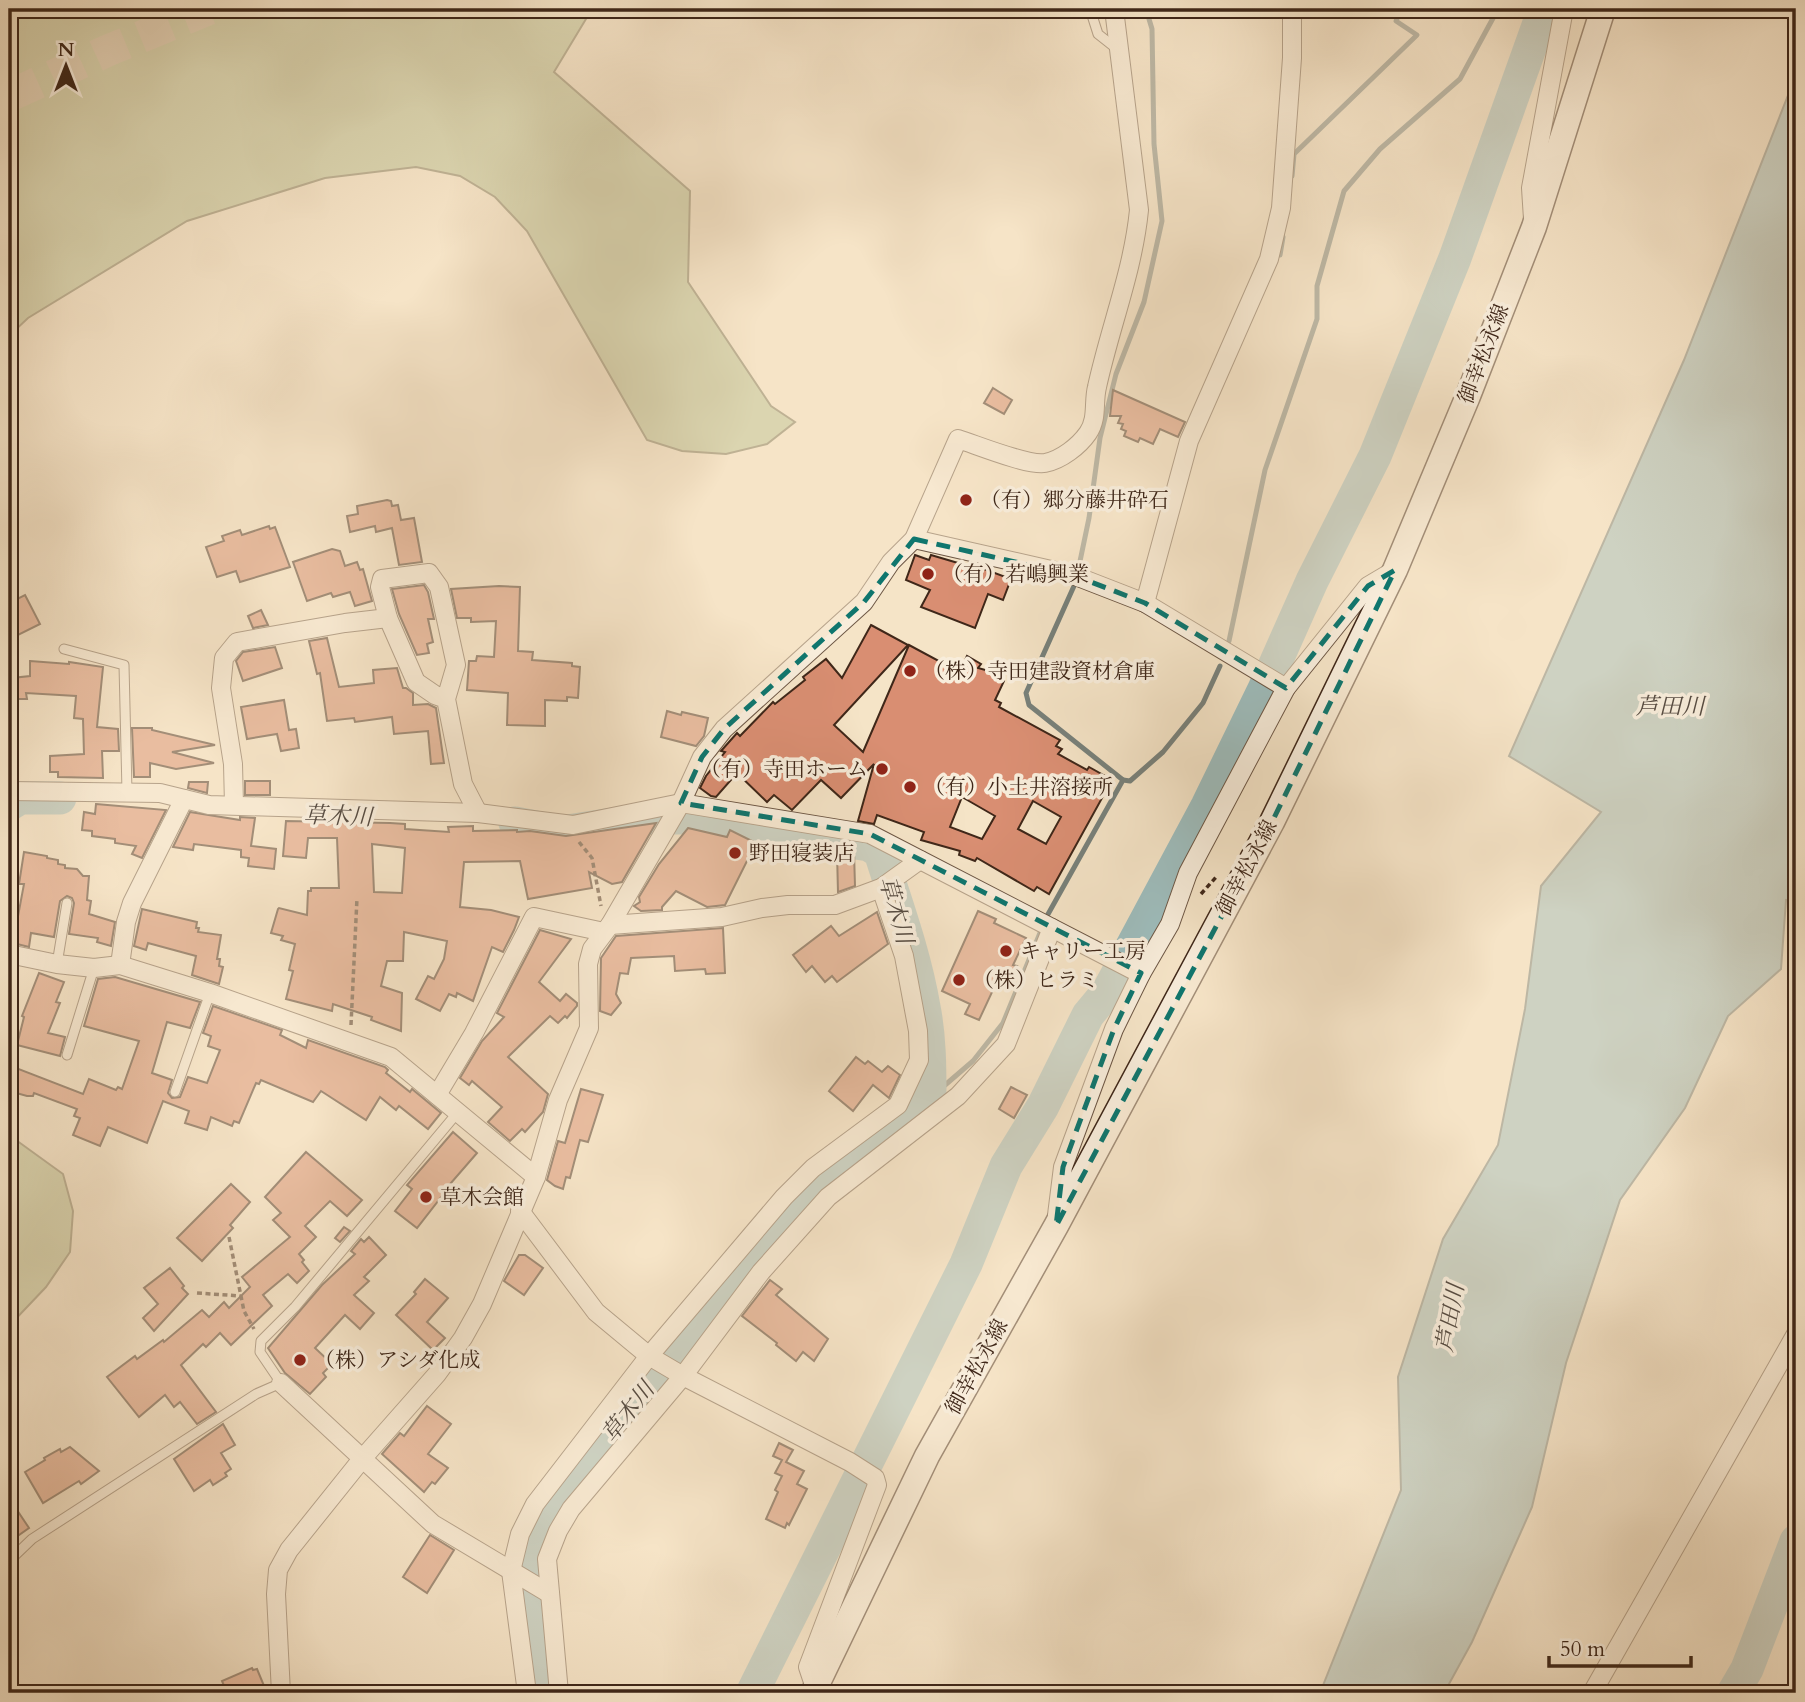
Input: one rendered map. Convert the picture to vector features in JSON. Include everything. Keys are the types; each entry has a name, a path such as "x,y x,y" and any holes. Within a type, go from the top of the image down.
{"main road":[{"name":"御幸松永線","path":"814,1691 926,1457 1056,1226 1272,822 1395,570 1468,396 1534,227 1603,9"}],"street":[{"path":"281,1693 276,1594 278,1570 289,1550 362,1459 437,1374 463,1338 482,1304 536,1177 558,1100 589,1028 588,964 592,949 676,813 702,757 724,729 864,602 891,562 914,539 958,439 1029,461 1044,463 1063,457 1088,434 1096,416 1096,390 1136,243 1139,210 1114,9"},
{"path":"1145,603 1189,441 1269,259 1281,208 1292,58 1292,9"},
{"path":"1534,227 1531,188 1564,9"},
{"path":"914,539 1073,575 1145,603 1282,686"},
{"path":"1056,1226 1063,1167 1114,1029 1128,967 1170,924 1188,873 1282,686 1367,586 1395,570"},
{"path":"446,699 416,682 388,618 380,587 383,579 429,573 439,587 456,665 446,699 463,784 478,813"},
{"path":"234,805 233,764 220,688 225,659 237,642 388,618"},
{"path":"9,791 160,793 182,803 478,813 573,824 676,813 870,834 1128,967"},
{"path":"120,965 126,922 132,903 182,803"},
{"path":"437,1095 474,1033 534,918 607,928 722,917 788,905 835,905 888,884 920,860"},
{"path":"527,1693 514,1573 520,1534 534,1504 784,1197 813,1168 898,1105 919,1059 918,1031 888,884"},
{"path":"559,1693 545,1592 547,1559 558,1531 571,1509 761,1272 828,1197 958,1096 1006,1044 1046,925"},
{"path":"9,954 94,968 120,965 210,993 391,1057 536,1177"},
{"path":"520,1211 596,1312 653,1359 875,1478 877,1485 808,1667 814,1691"},
{"path":"1592,1693 1796,1334"},
{"path":"281,1383 433,1524 545,1592"}],"lane":[{"path":"1090,9 1098,34 1118,50"},
{"path":"64,649 124,665 127,792"},
{"path":"57,964 67,903"},
{"path":"67,1055 94,968"},
{"path":"175,1092 210,993"},
{"path":"9,1561 44,1532 256,1394 281,1383 260,1352 261,1341 295,1307 458,1112"}],"path":[{"path":"574,836 592,858 607,928"},
{"path":"349,1043 355,988 357,898"},
{"path":"229,1237 244,1311 261,1341"},
{"path":"197,1293 241,1296"}],"highlighted area":[{"path":"914,539 1073,575 1145,603 1286,688 1368,586 1395,570 1272,822 1056,1226 1063,1167 1114,1029 1141,973 870,834 681,803 702,757 724,729 864,602"}],"green space":[{"path":"9,9 592,9 554,72 690,191 688,282 771,406 795,422 767,444 726,454 682,451 647,440 527,231 495,197 460,176 416,167 325,178 187,221 28,318 9,336"},
{"path":"9,1135 63,1174 73,1211 70,1252 46,1287 9,1326"}],"water":[{"name":"芦田川","path":"1796,75 1796,902 1786,900 1781,969 1728,1016 1685,1108 1620,1200 1566,1363 1532,1507 1472,1642 1444,1693 1320,1693 1401,1490 1398,1377 1443,1239 1498,1145 1525,1009 1541,886 1601,812 1509,756 1684,360"}],"building":[{"path":"993,388 1012,400 1004,414 984,403"},
{"path":"1113,390 1185,422 1178,437 1160,429 1153,444 1140,438 1138,442 1124,436 1126,431 1121,429 1123,424 1118,423 1121,416 1110,416"},
{"path":"391,501 392,506 398,505 401,520 414,518 422,562 399,565 392,528 376,532 375,526 350,532 347,516 358,514 357,506"},
{"path":"269,526 270,529 275,527 290,567 240,582 236,571 217,577 206,547 224,541 222,536 240,530 242,535"},
{"path":"332,549 340,551 345,566 357,562 360,570 363,569 372,601 355,606 350,592 333,597 331,593 307,601 293,562"},
{"path":"915,555 929,560 931,555 975,568 976,566 1011,579 1003,600 988,594 975,628 921,607 930,590 906,580"},
{"path":"424,585 434,619 428,619 433,642 427,644 429,653 417,655 399,614 392,589"},
{"path":"520,587 518,651 533,652 532,660 572,663 572,666 580,667 578,698 567,697 567,701 545,700 545,726 507,725 508,693 467,690 469,661 476,661 477,656 494,657 496,621 471,622 471,618 457,618 451,589"},
{"path":"25,595 40,624 14,637 9,626 9,603"},
{"path":"261,610 268,625 253,628 248,616"},
{"path":"871,625 908,645 834,725 863,752 909,645 959,672 967,656 981,664 978,668 996,673 1004,681 995,700 1001,703 999,707 1060,740 1056,746 1062,749 1058,754 1112,780 1049,894 1037,887 1034,891 977,858 975,861 959,855 960,851 921,840 924,832 877,815 874,824 858,821 874,764 841,798 821,780 792,810 774,795 767,802 737,773 716,797 700,788 725,752 721,751 737,733 740,736 773,702 775,704 805,680 803,677 826,659 842,678","holes":["962,797 995,816 982,839 950,827","1033,801 1061,817 1046,844 1018,829"]},
{"path":"327,638 339,687 374,683 373,670 397,668 403,688 413,693 413,705 428,704 436,708 444,763 431,764 428,731 394,734 392,717 355,722 354,718 327,721 320,673 317,674 309,641"},
{"path":"275,647 282,668 243,681 236,661 243,652"},
{"path":"30,661 69,662 103,667 97,727 118,729 119,751 102,751 103,778 58,777 58,772 50,772 50,756 84,754 83,719 74,718 76,696 26,693 27,699 9,699 9,682 12,682 12,678 30,676"},
{"path":"284,700 289,730 296,729 299,748 281,751 277,734 247,739 241,707"},
{"path":"667,711 708,718 704,736 696,746 661,737"},
{"path":"132,728 152,728 215,745 172,752 214,763 176,769 150,763 150,777 134,777"},
{"path":"245,781 270,781 270,795 245,795"},
{"path":"189,782 208,782 207,793 188,788"},
{"path":"96,804 166,810 142,858 132,854 136,846 115,843 115,839 92,836 92,831 82,830 84,812 95,814"},
{"path":"190,812 240,820 240,817 255,818 251,846 276,849 274,869 248,866 249,858 241,857 241,850 194,844 193,850 173,847"},
{"path":"286,821 405,824 405,829 449,832 448,827 473,826 473,831 517,830 566,836 656,823 622,882 612,884 589,872 592,888 528,899 520,861 464,862 460,907 491,910 519,917 503,952 492,947 473,1001 457,993 456,997 449,994 440,1011 416,999 428,976 434,979 444,959 447,941 404,932 403,961 387,961 381,986 402,993 401,1031 371,1020 372,1017 333,1004 332,1011 286,999 293,971 289,970 295,944 281,940 283,936 271,933 278,909 307,915 308,891 311,891 311,888 339,888 337,838 308,838 306,858 283,856","holes":["372,844 405,848 402,893 374,892"]},
{"path":"688,828 727,837 730,830 756,843 725,905 707,907 676,891 662,910 641,911 634,906 640,902 639,897 659,864"},
{"path":"24,852 58,860 58,864 65,865 65,868 77,869 83,876 89,876 89,914 115,922 111,946 97,942 98,938 69,934 74,903 72,898 67,896 60,901 54,937 31,933 29,947 13,943 24,884 19,884"},
{"path":"837,852 854,852 855,886 838,892"},
{"path":"142,909 197,922 198,932 221,935 217,959 220,959 219,966 223,967 219,984 192,975 196,956 148,943 146,950 134,946"},
{"path":"978,911 996,919 994,923 1026,938 1013,965 1017,966 1009,982 999,977 979,1020 965,1014 970,1004 942,991"},
{"path":"877,912 888,944 837,982 832,976 825,982 812,966 806,972 793,955 831,926 839,936"},
{"path":"723,928 725,973 706,974 705,969 675,971 674,956 631,958 628,974 620,973 616,994 621,1003 611,1015 600,1011 601,958 616,936"},
{"path":"540,930 571,939 539,982 560,1001 566,994 577,1006 567,1018 565,1016 558,1023 550,1016 508,1057 548,1094 543,1112 525,1132 522,1129 510,1141 488,1122 502,1107 472,1081 469,1085 460,1078 482,1041 504,1017 497,1013"},
{"path":"39,973 64,982 56,1002 60,1003 48,1033 65,1037 60,1056 17,1045 24,1017 22,1016"},
{"path":"115,977 200,1002 190,1028 167,1022 152,1073 172,1080 168,1093 172,1098 180,1097 188,1077 207,1083 220,1050 208,1046 211,1036 203,1033 213,1006 282,1030 280,1035 306,1048 308,1040 385,1067 388,1070 386,1073 410,1092 412,1089 441,1113 428,1129 399,1106 396,1110 380,1097 366,1120 321,1091 313,1102 261,1080 259,1084 256,1083 239,1123 234,1121 232,1126 211,1117 207,1130 185,1123 189,1111 163,1101 147,1143 108,1127 100,1146 73,1135 80,1118 74,1116 77,1109 34,1093 33,1096 27,1096 9,1091 11,1066 83,1094 89,1079 116,1090 118,1087 122,1089 139,1041 84,1026 98,979"},
{"path":"856,1057 865,1064 868,1061 882,1072 888,1066 900,1075 889,1098 873,1085 853,1111 829,1091"},
{"path":"1011,1087 1027,1095 1014,1118 999,1109"},
{"path":"581,1089 603,1095 588,1142 580,1140 570,1178 566,1177 563,1189 547,1180 558,1141 565,1143"},
{"path":"453,1132 477,1153 417,1228 395,1211 412,1189 407,1185"},
{"path":"306,1152 362,1200 347,1216 330,1201 305,1226 316,1237 299,1254 309,1271 297,1283 288,1274 263,1295 272,1306 231,1345 220,1333 206,1347 203,1344 181,1365 216,1412 197,1424 180,1402 174,1407 165,1395 139,1417 107,1377 135,1356 137,1359 163,1340 164,1342 202,1310 209,1317 224,1302 229,1308 250,1287 242,1277 290,1237 273,1220 281,1213 265,1197"},
{"path":"231,1184 250,1202 230,1225 233,1228 202,1261 177,1238"},
{"path":"344,1227 350,1231 340,1242 335,1238"},
{"path":"369,1237 386,1255 364,1277 369,1281 354,1295 374,1313 360,1329 345,1315 315,1348 332,1364 323,1373 326,1377 310,1394 285,1373 268,1348 322,1285 355,1254 351,1251 361,1239 364,1242"},
{"path":"519,1255 525,1255 543,1268 524,1295 504,1281"},
{"path":"170,1268 188,1294 154,1331 143,1318 158,1304 144,1288"},
{"path":"425,1279 448,1298 427,1322 445,1338 433,1350 396,1315 416,1294 414,1292"},
{"path":"770,1280 782,1289 776,1295 828,1339 814,1361 803,1352 796,1361 742,1316"},
{"path":"427,1406 451,1424 428,1454 448,1468 435,1484 432,1482 424,1492 382,1454 400,1433 404,1436"},
{"path":"223,1424 235,1445 221,1453 231,1469 225,1473 227,1476 213,1485 210,1480 194,1491 174,1459"},
{"path":"779,1443 793,1450 786,1462 804,1471 797,1484 807,1489 785,1528 766,1519 782,1476 775,1473 782,1460 773,1456"},
{"path":"70,1447 99,1471 81,1484 79,1481 43,1503 25,1472 60,1449 61,1452"},
{"path":"9,1498 29,1528 9,1542"},
{"path":"430,1535 454,1550 427,1593 403,1577"},
{"path":"252,1668 257,1669 267,1693 227,1693 222,1681"}],"waterway":[{"path":"1079,566 1100,438 1116,374 1144,302 1162,221 1154,144 1152,29 1146,9"},
{"path":"1292,176 1294,154 1417,35 1396,21 1401,9"},
{"path":"1229,641 1265,470 1317,319 1317,286 1344,191 1380,149 1460,79 1498,9"},
{"path":"752,1693 966,1264 1006,1166 1043,1106 1088,1015 1108,991 1207,806 1264,689 1312,581 1375,456 1455,258 1544,9"},
{"path":"1280,255 1283,237"},
{"path":"1074,586 1026,693 1029,705 1123,780"},
{"path":"930,1098 973,1061 1003,1023 1047,916 1123,780 1130,781 1163,752 1203,703 1220,666"},
{"name":"草木川","path":"9,805 20,798 60,798"},
{"name":"草木川","path":"515,823 561,832 651,818 707,818 771,831 869,845 880,852 910,948 926,1018 930,1064 930,1098 809,1192 746,1260 563,1495 542,1533 533,1563 543,1693"},
{"path":"1733,1693 1747,1669 1796,1541"}],"tunnel":[{"path":"9,96 109,50 209,9"}],"place":[{"name":"（有）郷分藤井砕石","path":"966,500"},
{"name":"（有）若嶋興業","path":"928,574"},
{"name":"（株）寺田建設資材倉庫","path":"910,671"},
{"name":"（有）寺田ホーム","path":"882,769"},
{"name":"（有）小土井溶接所","path":"910,787"},
{"name":"野田寝装店","path":"735,853"},
{"name":"キャリー工房","path":"1006,951"},
{"name":"（株）ヒラミ","path":"959,980"},
{"name":"草木会館","path":"426,1197"},
{"name":"（株）アシダ化成","path":"300,1360"}]}
